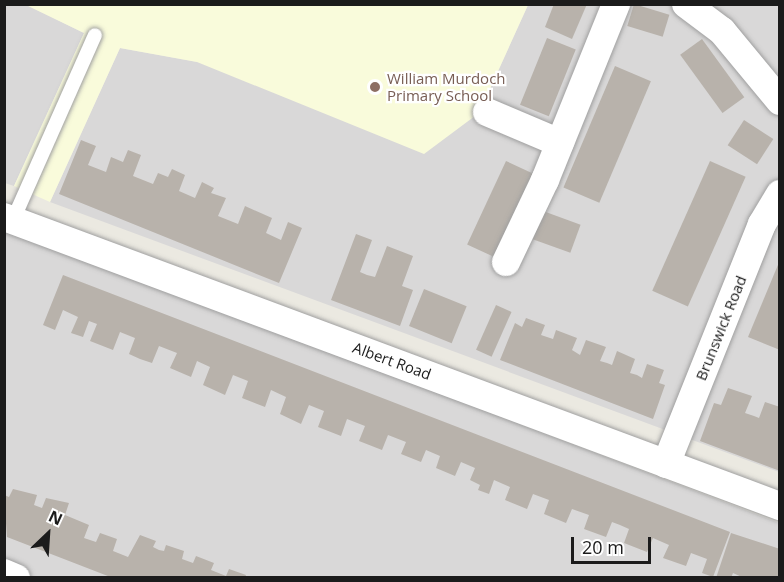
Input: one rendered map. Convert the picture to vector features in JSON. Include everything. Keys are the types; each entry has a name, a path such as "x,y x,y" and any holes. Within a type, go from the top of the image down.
{"street":[{"path":"506,262 545,180 616,4"},
{"path":"686,4 722,31 780,101"},
{"path":"487,112 560,143"},
{"name":"Brunswick Road","path":"666,464 762,224 780,194"},
{"name":"Albert Road","path":"9,219 780,506"},
{"path":"4,573 16,578"}],"lane":[{"path":"9,219 95,35"}],"shaded area":[{"path":"4,5 29,6 84,33 14,186 5,183"},
{"name":"William Murdoch Primary School","path":"26,5 528,5 479,113 424,154 197,62 120,48 50,202 14,186 84,33"},
{"path":"528,5 779,5 779,472 50,202 120,48 479,113"},
{"path":"4,227 779,523 779,577 5,577"}],"building":[{"path":"554,4 587,4 572,39 545,27"},
{"path":"634,4 669,15 663,37 627,26"},
{"path":"547,38 576,50 549,116 520,105"},
{"path":"702,39 744,97 722,113 680,55"},
{"path":"615,66 651,81 599,203 563,188"},
{"path":"744,120 773,139 757,164 728,145"},
{"path":"81,140 96,146 88,165 106,172 111,157 123,162 128,150 141,155 133,176 153,184 158,173 168,177 172,169 185,175 179,191 195,198 202,182 214,188 211,193 226,198 218,216 238,224 245,206 272,218 266,233 281,240 288,222 302,228 279,283 59,194"},
{"path":"506,161 538,176 499,259 467,244"},
{"path":"710,161 746,177 688,307 652,291"},
{"path":"543,211 581,225 570,253 533,239"},
{"path":"356,234 372,240 360,272 367,275 375,277 387,246 413,256 402,286 413,290 400,326 331,300"},
{"path":"780,260 780,350 748,337"},
{"path":"63,275 730,532 713,577 702,573 707,559 691,553 686,566 663,558 669,545 653,538 647,552 624,543 629,529 612,522 606,537 584,529 589,515 572,509 566,523 544,514 549,500 533,494 527,509 505,500 510,487 494,480 489,494 478,490 480,485 470,480 475,468 461,462 455,476 436,468 440,456 426,450 421,462 401,454 406,442 388,435 382,450 359,441 365,426 347,419 341,436 318,427 324,411 309,405 301,424 280,414 286,397 271,390 265,407 242,398 248,381 233,375 225,395 203,385 210,367 197,361 191,377 170,368 177,353 159,346 152,363 140,359 129,354 135,338 120,332 113,350 90,341 97,324 89,321 83,337 71,333 78,317 63,310 55,330 43,325"},
{"path":"424,289 467,306 452,343 409,326"},
{"path":"496,305 512,312 492,357 476,350"},
{"path":"526,318 545,325 541,335 553,339 556,330 577,338 572,350 580,355 586,340 606,347 600,361 612,365 617,351 635,359 630,373 642,378 647,364 664,370 659,383 665,385 653,419 500,360 515,323 522,327"},
{"path":"728,388 752,396 745,413 759,418 765,402 780,407 780,471 700,441 714,403 721,405"},
{"path":"13,489 37,495 34,505 42,508 46,498 69,503 65,515 89,525 84,538 96,542 100,533 117,539 113,551 128,557 140,535 156,541 153,547 159,550 164,551 166,545 184,551 182,559 193,563 196,556 214,563 211,570 226,576 229,569 246,575 245,578 113,578 7,537 4,495 9,497"},
{"path":"731,533 780,549 780,578 744,578 733,573 731,578 716,578"}],"place":[{"name":"William Murdoch Primary School","path":"375,87"}]}
